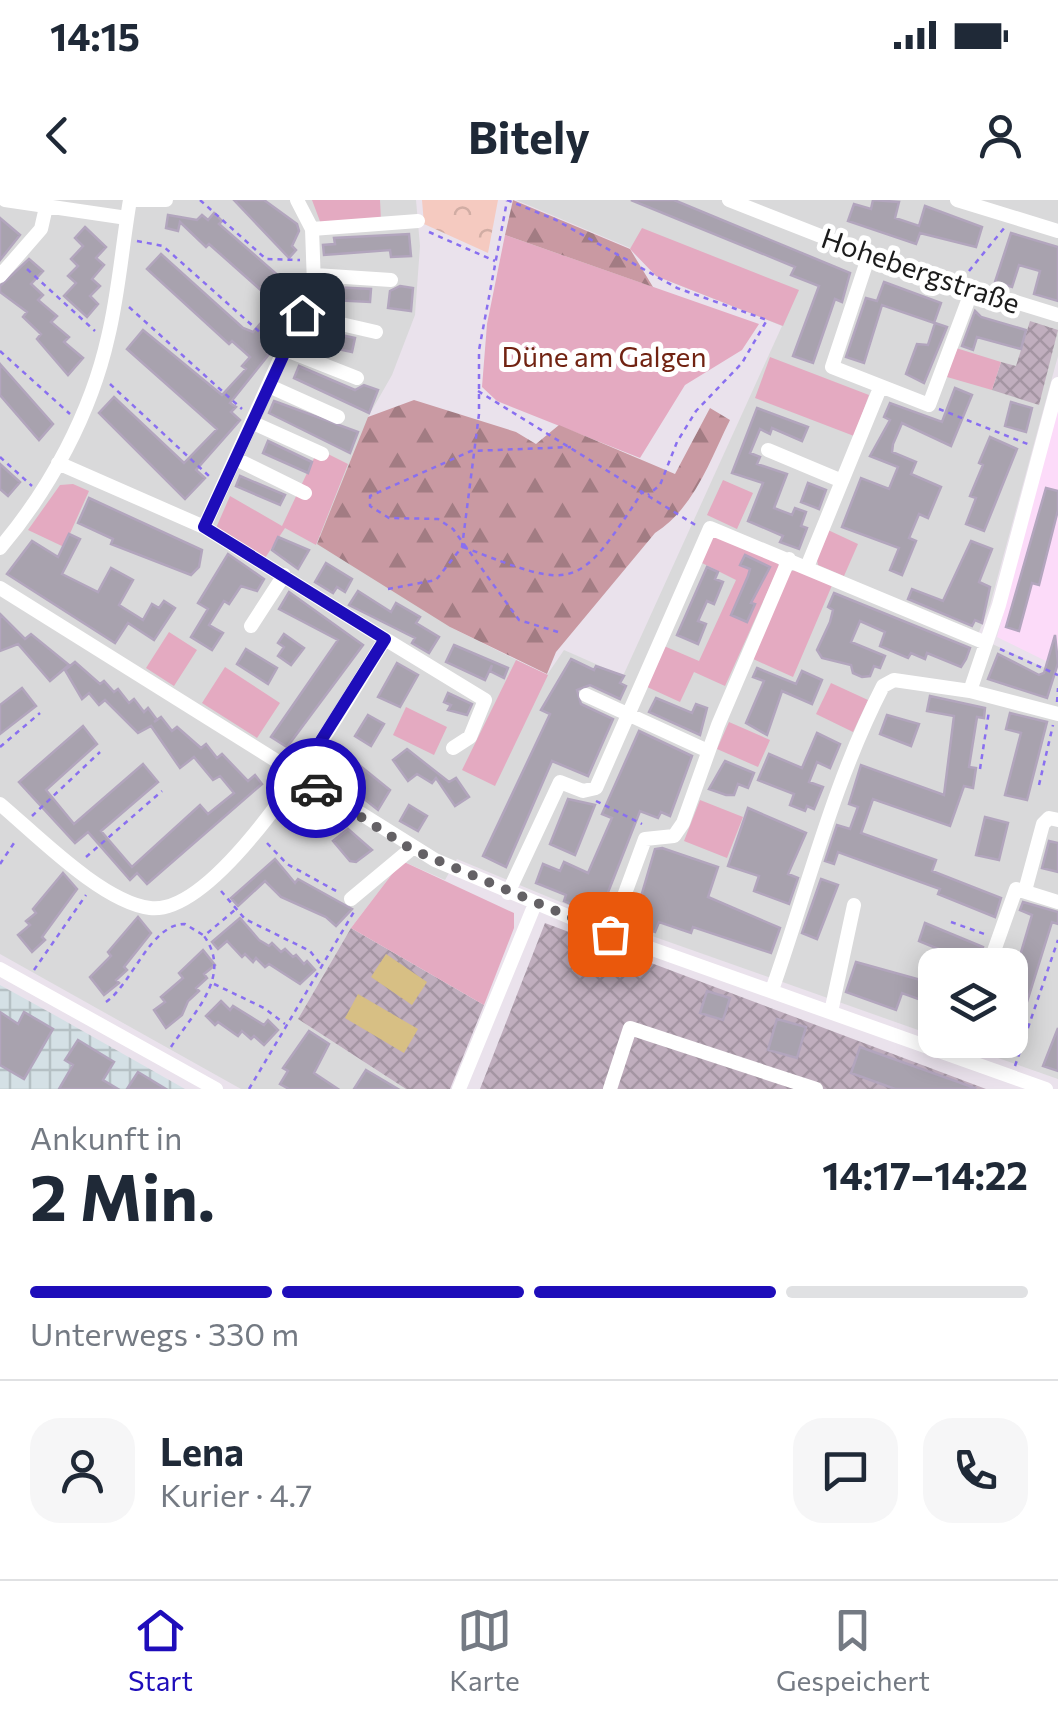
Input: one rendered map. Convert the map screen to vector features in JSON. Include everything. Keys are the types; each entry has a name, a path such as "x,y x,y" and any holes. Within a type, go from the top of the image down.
{"street":[{"path":"5,200 127,218"},
{"path":"0,548 58,462 98,373 116,295 130,200"},
{"path":"138,200 166,200"},
{"path":"204,527 302,315 315,275 312,229 297,200"},
{"name":"Hohebergstraße","path":"729,200 868,256 1058,315"},
{"path":"958,200 1058,230"},
{"path":"0,276 41,229 46,206"},
{"path":"312,229 418,221"},
{"path":"868,256 832,367 928,405 965,288"},
{"path":"315,275 391,280"},
{"path":"302,315 376,332"},
{"path":"285,352 357,378"},
{"path":"970,691 1058,384"},
{"path":"269,386 338,416"},
{"path":"807,566 880,388"},
{"path":"254,421 322,454"},
{"path":"768,450 842,480"},
{"path":"236,459 304,493"},
{"path":"58,462 204,527 485,700 470,738 453,748"},
{"path":"508,893 560,782 583,792 596,788 708,530 807,566 986,643"},
{"path":"610,934 649,835 668,839 678,832 789,559"},
{"path":"251,626 284,576"},
{"path":"0,588 411,849 610,934 918,1043"},
{"path":"0,804 98,883 140,906 163,908 183,904 256,830 298,777 385,639"},
{"path":"772,990 808,888 822,829 883,686 894,680 970,691 1057,714"},
{"path":"586,696 708,751"},
{"path":"995,948 1043,824 1050,818 1058,820"},
{"path":"351,899 411,849"},
{"path":"1021,888 1058,902"},
{"path":"459,1089 535,904"},
{"path":"831,1012 854,905"},
{"path":"0,969 216,1089"},
{"path":"610,1089 630,1028 816,1089"},
{"path":"959,1058 1046,1089"}],"path":[{"path":"200,200 266,259 293,263 315,253"},
{"path":"388,589 436,580 462,547 479,414 479,350 507,200 556,220 677,288 766,320 742,363 696,411 676,442 656,492 658,501"},
{"path":"965,288 1012,218"},
{"path":"418,221 424,230 496,262"},
{"path":"124,238 163,246 285,352"},
{"path":"16,259 107,342"},
{"path":"116,295 254,421"},
{"path":"0,352 78,422"},
{"path":"98,373 222,488"},
{"path":"477,390 708,530"},
{"path":"928,405 1041,449"},
{"path":"558,632 519,620 462,547 454,529 438,519 389,518 370,506 370,496 472,451 571,448"},
{"path":"0,457 40,494"},
{"path":"462,547 554,578 566,576 597,561 642,492"},
{"path":"648,495 656,492"},
{"path":"986,643 1058,676"},
{"path":"980,769 991,696"},
{"path":"0,747 40,714"},
{"path":"1039,785 1057,714"},
{"path":"0,864 24,825 100,752"},
{"path":"75,866 162,790"},
{"path":"583,792 640,821 649,835"},
{"path":"250,1089 354,913 351,899 288,864 256,830"},
{"path":"210,878 245,918 310,952 322,966"},
{"path":"26,983 75,907 98,883"},
{"path":"204,936 236,909"},
{"path":"951,922 998,939"},
{"path":"106,1002 127,984 168,928 184,924 204,936 217,961 212,984 163,1059"},
{"path":"1012,1077 1058,940"},
{"path":"212,984 264,1008 286,1025"}],"shaded area":[{"path":"0,200 416,200 420,246 415,315 392,375 368,417 450,627 547,675 564,650 623,676 782,326 656,276 630,248 516,200 1058,200 1058,356 990,605 977,637 1058,674 1058,1079 998,1058 1028,1058 1028,948 918,948 918,1030 587,913 457,859 445,880 402,861 351,928 298,1019 406,1089 241,1089 0,954"},
{"path":"1030,321 1058,330 1039,405 992,390 1001,362 1016,366"},
{"path":"1058,409 1058,667 997,637"},
{"path":"545,923 986,1089 480,1089"},
{"path":"351,928 484,1005 450,1089 406,1089 298,1019"},
{"path":"386,954 427,982 412,1005 371,977"},
{"path":"0,985 58,1017 185,1089 0,1089"},
{"path":"358,994 418,1029 404,1053 345,1018"}],"green space":[{"path":"312,200 380,200 381,220 321,224"},
{"path":"422,200 498,200 488,253 424,224"},
{"path":"513,200 630,249 653,287 505,235"},
{"path":"642,228 799,290 783,326 656,276 630,249"},
{"name":"Düne am Galgen","path":"505,235 759,324 742,350 685,385 640,458 497,401 482,387 487,324"},
{"path":"956,348 1001,362 992,390 947,377"},
{"path":"770,357 869,395 854,436 755,398"},
{"path":"414,400 516,432 536,444 559,425 675,474 710,408 730,420 691,497 655,533 556,652 547,674 450,627 317,544 368,417"},
{"path":"326,453 348,464 316,545 285,528 265,558 216,528 230,496 282,526 316,454"},
{"path":"723,480 753,493 737,529 707,515"},
{"path":"73,484 89,491 64,547 28,530 60,485"},
{"path":"828,530 858,544 844,576 818,565 816,555"},
{"path":"718,533 775,557 779,566 725,686 694,672 680,702 645,686 664,646 699,661 736,580 698,561 710,536"},
{"path":"797,569 833,583 793,677 751,658 787,573"},
{"path":"169,632 197,650 174,686 146,668"},
{"path":"516,660 548,675 495,786 462,770"},
{"path":"225,667 280,703 257,738 202,703"},
{"path":"831,683 868,700 853,732 816,714"},
{"path":"406,707 447,727 434,755 393,735"},
{"path":"729,722 770,740 758,767 717,749"},
{"path":"700,800 743,817 727,858 684,841"},
{"path":"402,861 514,913 514,928 484,1005 351,928"}],"building":[{"path":"234,200 264,200 297,224 299,231 292,246 296,250 289,258"},
{"path":"631,200 674,200 850,273 842,302 835,299 813,363 793,356 819,286 791,275 795,267"},
{"path":"873,200 899,202 895,218 919,226 925,206 982,227 976,247 920,233 916,244 848,221 854,204 871,209"},
{"path":"214,213 222,221 219,224 296,291 276,313 267,305 272,300 209,244 206,247 180,222 178,231 166,228 168,215 197,220 202,215 208,220"},
{"path":"0,218 20,235 0,260"},
{"path":"85,227 106,247 96,258 104,265 92,279 100,286 90,296 98,304 87,317 64,296 76,283 68,276 78,266 71,259 83,246 75,238"},
{"path":"1011,233 1058,247 1058,301 1034,294 1040,271 1019,265 1012,287 995,282"},
{"path":"409,234 411,256 391,257 390,250 324,255 323,245 335,244 334,238"},
{"path":"161,254 243,328 253,332 272,310 281,318 262,340 270,353 230,403 236,407 231,412 240,420 196,470 205,478 185,499 99,413 114,397 184,463 217,429 127,349 143,330 222,395 246,369 242,366 250,357 232,341 229,344 147,269"},
{"path":"29,259 43,271 31,284 43,295 38,300 57,316 51,322 69,337 64,342 83,358 68,375 37,339 41,334 23,317 27,312 0,292 0,286"},
{"path":"884,282 941,303 934,323 882,305 864,363 846,357 866,298 877,301"},
{"path":"400,286 413,288 411,311 388,308 390,291"},
{"path":"332,287 371,289 370,302 332,300"},
{"path":"975,311 981,317 1026,330 1021,349 977,337 973,350 962,346"},
{"path":"935,323 947,327 924,383 906,374 917,344 928,345"},
{"path":"318,330 355,338 352,352 314,344"},
{"path":"0,364 53,424 39,440 0,395"},
{"path":"299,366 355,390 364,385 378,390 369,413 294,378"},
{"path":"955,388 972,395 951,446 902,423 893,444 892,452 916,462 911,474 941,487 928,518 919,514 909,538 916,541 902,575 890,570 899,548 842,527 861,478 889,489 898,467 870,456 890,420 884,417 890,403 942,422"},
{"path":"274,401 358,432 350,453 269,413"},
{"path":"1011,402 1032,408 1026,432 1005,426"},
{"path":"757,408 808,427 802,441 772,428 770,434 760,429 750,453 760,457 757,464 787,474 774,508 792,515 795,508 806,512 801,526 807,528 799,549 780,542 783,536 748,521 763,483 732,473"},
{"path":"990,437 1017,449 984,531 966,524 976,498 970,496 983,465 979,463"},
{"path":"268,441 312,462 308,473 263,453"},
{"path":"0,464 20,482 8,496 0,489"},
{"path":"240,476 285,495 280,505 236,486"},
{"path":"808,483 826,490 819,509 801,502"},
{"path":"1046,488 1058,491 1058,510 1039,585 1032,583 1019,631 1006,627"},
{"path":"89,498 202,550 199,567 191,575 111,544 113,539 78,523"},
{"path":"69,534 80,539 62,574 98,592 111,568 133,580 119,605 143,620 152,604 159,608 164,601 175,608 154,640 128,623 115,643 7,574 32,541 58,557"},
{"path":"278,537 309,550 298,569 272,550"},
{"path":"971,541 992,549 979,582 990,587 982,623 975,620 972,626 908,599 912,589 943,601"},
{"path":"228,554 264,579 257,591 241,586 229,604 224,601 209,625 223,633 212,650 191,637 208,609 198,603"},
{"path":"745,555 770,567 751,603 755,604 747,622 731,615 750,569 740,565"},
{"path":"326,563 352,579 345,592 337,587 333,593 315,582"},
{"path":"707,567 718,572 715,579 723,582 714,604 707,601 698,621 706,624 698,644 677,635"},
{"path":"358,591 391,612 396,603 420,617 416,623 439,637 429,653 412,643 415,638 349,605"},
{"path":"289,592 363,645 287,747 271,737 338,640 279,609"},
{"path":"834,593 970,648 966,659 961,667 927,653 925,659 911,653 908,658 880,646 885,632 860,621 851,642 885,656 880,668 874,666 870,676 862,677 853,673 851,665 822,658 817,650 830,622 833,610 828,607"},
{"path":"0,614 25,639 31,634 69,665 50,681 18,644 0,651"},
{"path":"284,634 304,648 291,665 278,656 284,647 278,643"},
{"path":"1055,635 1058,663 1047,698 988,679 998,654 1039,675 1044,673"},
{"path":"454,645 508,668 504,678 490,671 492,665 485,680 446,662"},
{"path":"246,649 277,668 268,684 237,664"},
{"path":"571,659 594,670 596,666 624,676 620,683 626,686 620,699 590,685 577,690 581,704 613,719 588,776 552,761 506,867 483,856 550,714 541,710"},
{"path":"75,662 100,684 104,681 114,692 118,689 129,703 134,699 144,712 148,708 157,720 161,717 172,731 177,727 201,748 206,744 217,758 222,754 248,781 255,775 262,784 147,884 137,873 130,880 88,832 75,843 19,782 83,726 97,744 46,790 74,824 143,764 158,782 101,831 132,867 200,805 208,814 234,793 220,776 213,780 194,757 180,768 151,726 138,733 105,700 99,705 89,693 82,699 65,670"},
{"path":"397,663 418,675 400,707 378,697"},
{"path":"757,668 796,684 802,671 822,680 812,704 782,691 767,735 746,723 764,681 753,677"},
{"path":"22,688 36,706 0,734 0,705"},
{"path":"448,693 472,704 467,715 448,710 451,705 444,702"},
{"path":"930,696 985,708 984,718 977,717 969,767 976,768 973,788 964,786 950,826 873,799 861,833 936,860 932,871 1001,898 995,917 938,894 940,889 838,852 834,864 825,861 837,825 850,829 858,807 849,804 861,765 944,795 954,716 927,711"},
{"path":"656,698 692,713 696,704 707,708 700,735 649,712"},
{"path":"1010,713 1047,722 1027,800 1005,795 1021,733 1006,729"},
{"path":"368,715 384,724 371,746 355,736"},
{"path":"887,715 919,724 911,746 880,734"},
{"path":"639,731 692,756 670,816 661,812 658,818 640,811 603,905 586,898 582,909 564,901 566,895 536,883 543,864 560,871 564,862 588,873 612,818 602,814"},
{"path":"817,733 840,744 830,768 817,762 809,782 823,787 814,809 807,806 805,811 790,805 794,794 758,780 769,754 802,768"},
{"path":"407,749 449,782 456,778 469,797 455,806 436,778 432,783 417,774 408,781 393,760"},
{"path":"343,752 390,790 378,810 330,772"},
{"path":"725,761 754,773 748,788 738,784 734,795 709,789"},
{"path":"568,799 595,805 575,855 550,844"},
{"path":"304,800 328,821 312,834 289,812"},
{"path":"409,805 427,816 418,831 400,821"},
{"path":"748,808 806,833 788,874 798,878 789,904 754,891 759,876 728,866"},
{"path":"985,817 1008,823 999,860 976,855"},
{"path":"348,829 372,850 356,862 350,861 333,841"},
{"path":"1049,841 1058,843 1058,872 1042,868"},
{"path":"655,849 718,867 708,897 780,928 771,953 693,927 691,933 659,922 655,932 633,924"},
{"path":"275,859 295,883 298,879 352,909 336,926 326,917 281,897 265,881 238,906 231,898"},
{"path":"63,873 77,889 42,937 45,940 32,952 18,935 30,925 26,921 36,913 33,909"},
{"path":"821,879 838,885 817,939 802,933"},
{"path":"1023,902 1058,912 1058,924 1052,922 1028,999 1028,948 1022,948 1032,915 1020,910"},
{"path":"138,917 151,933 124,967 127,970 116,980 119,983 104,995 90,977 111,956 108,952"},
{"path":"240,918 259,940 269,946 272,943 281,952 285,949 315,970 300,984 269,964 265,967 256,958 253,962 245,954 242,957 227,941 218,949 212,942"},
{"path":"925,923 983,947 936,948 919,941"},
{"path":"203,950 215,965 204,974 207,978 196,988 199,991 188,1001 182,1015 166,1028 154,1010 165,1002 161,997 183,978 179,973"},
{"path":"856,962 918,979 918,999 902,993 896,1010 846,992"},
{"path":"707,991 730,998 723,1020 700,1013"},
{"path":"221,1001 230,1010 233,1006 264,1025 268,1020 278,1030 264,1045 242,1031 238,1036 218,1022 215,1025 206,1016"},
{"path":"0,1012 18,1024 24,1012 53,1029 24,1079 0,1065"},
{"path":"777,1019 806,1027 797,1058 768,1050"},
{"path":"1058,1028 1058,1071 1043,1066"},
{"path":"309,1031 329,1044 314,1073 338,1089 289,1089 280,1084 288,1071 283,1068"},
{"path":"78,1040 114,1062 103,1080 118,1089 59,1089 73,1065 65,1060"},
{"path":"860,1047 975,1088 895,1089 851,1073"},
{"path":"366,1070 398,1089 354,1089"},
{"path":"138,1072 166,1089 127,1089"}],"way so far":[{"path":"316,788 411,849 610,934"}],"route":[{"path":"302,315 204,527 385,639 298,777 316,788"}]}
